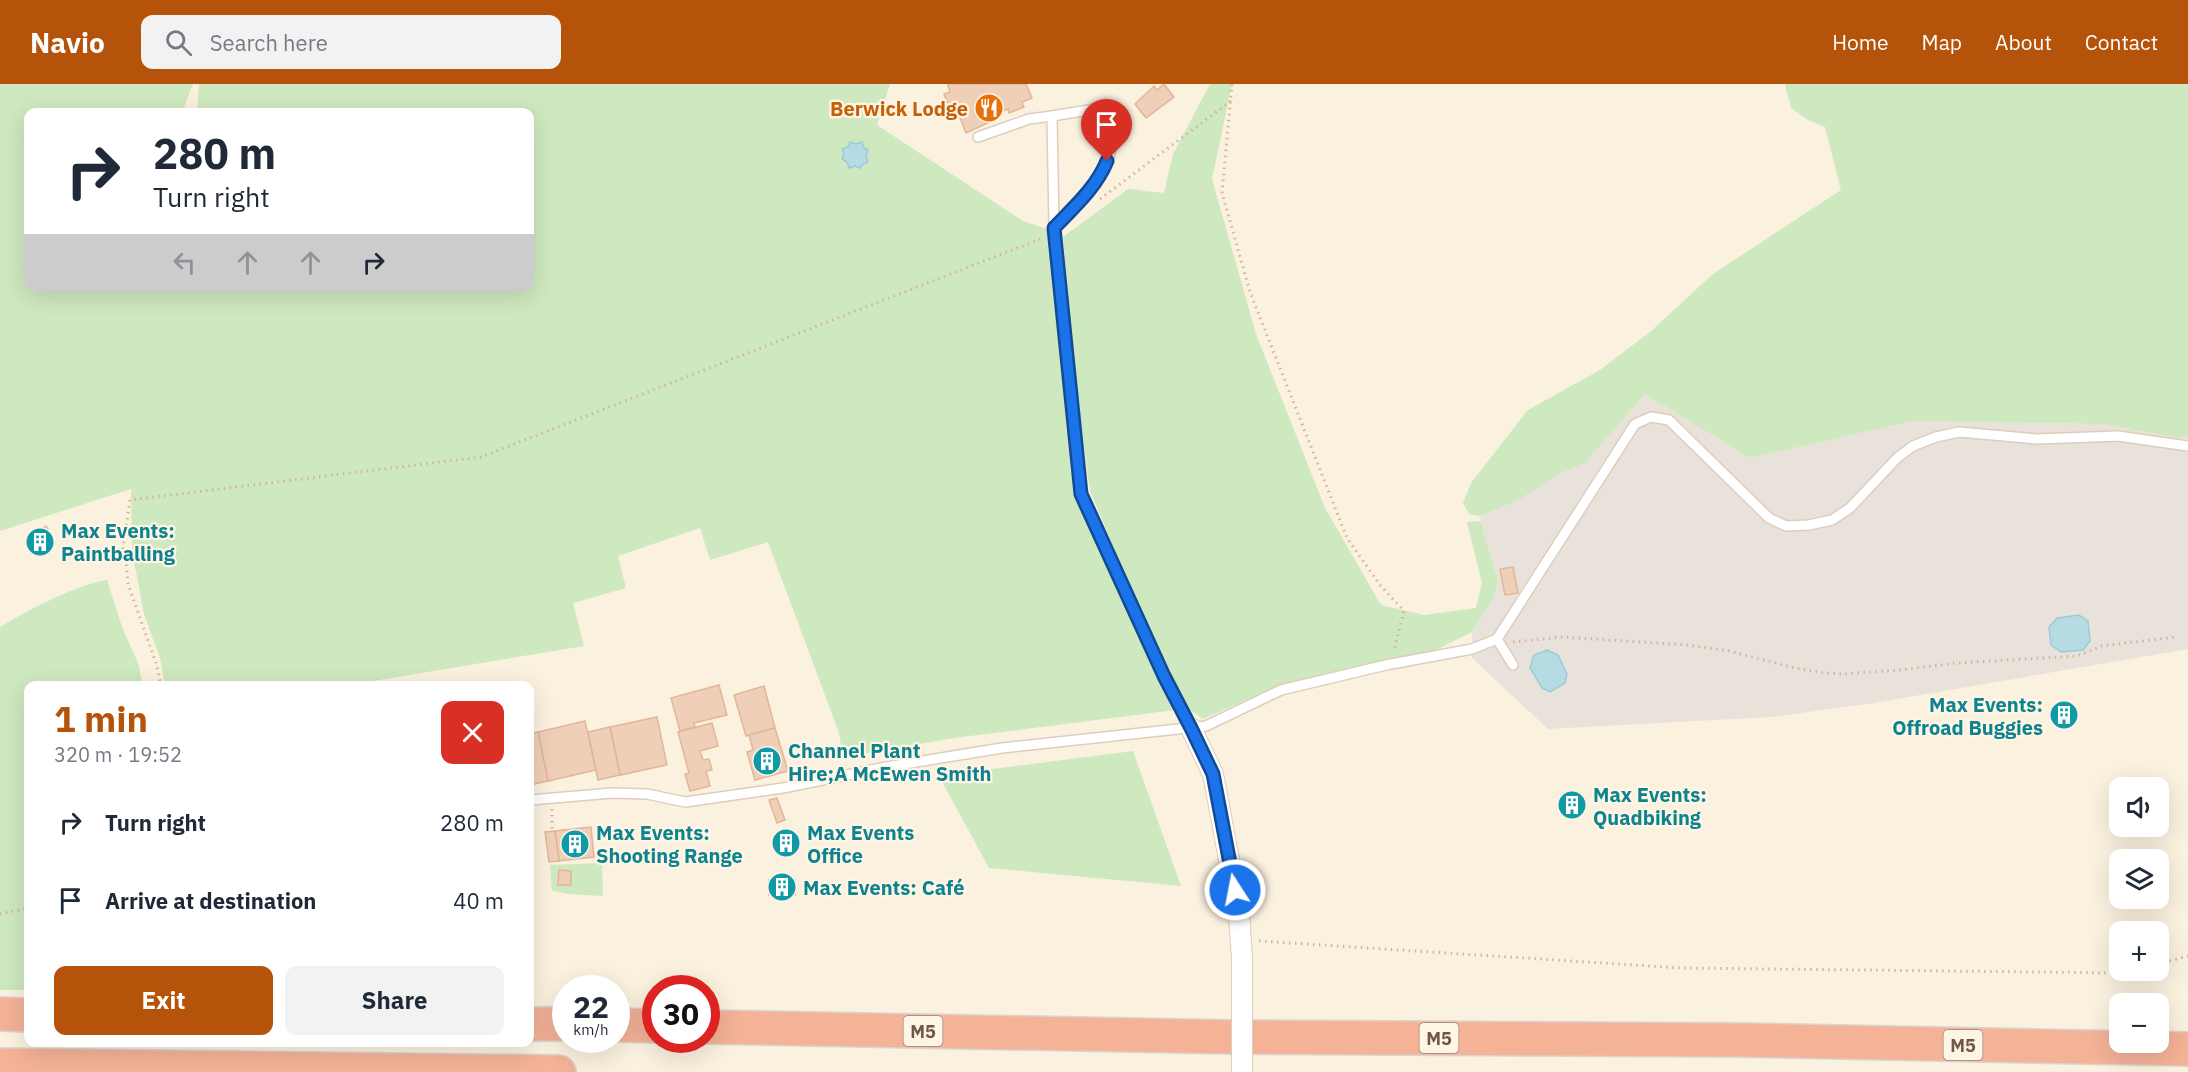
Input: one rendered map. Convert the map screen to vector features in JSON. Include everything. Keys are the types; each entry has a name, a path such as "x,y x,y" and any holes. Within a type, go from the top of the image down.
{"highway":[{"path":"0,1014 24,1015"},
{"path":"534,1024 552,1024"},
{"name":"M5","path":"720,1027 1234,1037 1738,1040 2188,1049"},
{"path":"0,1065 559,1072"}],"street":[{"path":"1191,728 1213,774 1239,913 1242,949 1242,1072"}],"lane":[{"path":"978,137 1029,119 1107,107 1112,148 1102,174 1054,231"},
{"path":"1052,116 1054,231 1081,494 1164,676 1191,728"},
{"path":"534,800 612,793 648,794 685,801 783,788 886,767 1002,748 1206,726 1281,690 1398,663 1500,643 1635,424 1651,417 1669,420 1769,518 1786,526 1809,525 1832,520 1850,508 1897,458 1913,446 1936,437 1959,432 2037,439 2118,436 2188,446"},
{"path":"1500,643 1513,664"}],"path":[{"path":"1232,84 1222,194 1250,292 1347,538 1380,585 1404,611 1395,646 1398,663"},
{"path":"1093,205 1231,101"},
{"path":"122,555 130,500 481,457 1054,231"},
{"path":"63,555 105,549 116,551 126,560 128,584 157,666 160,681"},
{"path":"1500,643 1554,637 1688,645 1729,651 1804,670 1843,674 1957,663 2077,656 2102,646 2176,637"},
{"path":"551,798 552,832"},
{"path":"0,914 24,909"},
{"path":"1242,949 1681,968 2109,973"},
{"path":"2169,961 2188,956"}],"shaded area":[{"path":"1645,394 1750,458 1913,421 2102,424 2179,438 2188,435 2188,649 1874,703 1771,717 1548,729 1472,658 1472,632 1492,601 1498,582 1480,516 1517,501 1559,474 1585,463"}],"green space":[{"path":"0,84 193,84 184,108 24,108 24,291 534,291 534,108 197,108 199,84 890,84 877,125 1023,221 1047,229 1057,310 1067,428 1077,491 1175,710 954,738 843,757 839,733 768,542 710,560 700,528 618,556 626,588 573,603 584,646 373,681 164,681 160,658 144,614 132,550 131,489 0,531"},
{"path":"1210,84 1232,84 1212,179 1256,334 1325,508 1381,605 1424,615 1476,608 1482,583 1467,522 1481,521 1498,582 1492,601 1472,632 1436,650 1280,685 1203,719 1188,708 1138,605 1090,491 1074,374 1063,237 1128,189 1164,193 1173,154"},
{"path":"1785,84 2188,84 2188,435 2179,438 2102,424 1913,421 1750,458 1645,394 1585,463 1559,474 1517,501 1480,516 1469,514 1463,503 1471,483 1528,410 1600,370 1650,332 1713,274 1841,190 1825,127 1808,120 1791,108"},
{"path":"107,580 122,627 138,663 142,681 24,681 24,990 0,990 0,627 38,606"},
{"path":"1133,751 1181,886 989,868 939,776"},
{"path":"602,863 603,896 552,891 550,865"}],"water":[{"path":"850,142 856,144 862,142 864,148 868,150 866,156 868,162 860,168 855,166 849,168 847,162 842,159 844,154 842,149 848,147"},
{"path":"2079,615 2088,621 2090,641 2083,650 2061,652 2051,645 2049,627 2057,618"},
{"path":"1547,650 1558,655 1567,674 1565,683 1550,692 1542,688 1530,668 1534,655"}],"building":[{"name":"Berwick Lodge","path":"949,84 1026,84 1032,98 1022,102 1024,107 1009,113 1008,109 994,114 996,119 966,133 955,105 949,107 944,94 950,92"},
{"path":"1164,84 1174,97 1146,118 1135,104 1154,86 1157,90"},
{"name":"Max Events: Paintballing","path":"46,526 50,533 45,536 52,546 39,555 28,538"},
{"path":"1513,567 1518,593 1505,595 1500,569"},
{"path":"719,685 727,715 694,723 695,727 680,731 671,698"},
{"path":"764,686 775,728 746,736 734,695"},
{"path":"657,717 667,765 620,775 610,727"},
{"path":"585,721 596,770 548,781 538,732"},
{"path":"712,723 718,746 700,751 703,760 709,759 712,770 706,771 710,786 690,791 685,774 689,773 678,732"},
{"path":"610,727 620,775 598,780 588,732"},
{"name":"Channel Plant Hire;A McEwen Smith","path":"775,728 788,771 755,780 747,752 753,750 749,735"},
{"path":"538,732 548,781 534,784 534,733"},
{"path":"777,798 785,820 777,823 769,800"},
{"name":"Max Events: Shooting Range","path":"591,827 594,857 559,861 555,831"},
{"path":"555,831 559,861 549,862 545,832"},
{"name":"Max Events Office","path":"787,831 793,854 785,856 780,833"},
{"path":"559,870 571,871 571,885 558,885"},
{"name":"Max Events: Café","path":"769,880 795,880 795,895 769,895"}],"place":[{"name":"Berwick Lodge","path":"989,108"},
{"name":"Max Events: Paintballing","path":"40,542"},
{"name":"Max Events: Offroad Buggies","path":"2064,715"},
{"name":"Channel Plant Hire;A McEwen Smith","path":"767,761"},
{"name":"Max Events: Quadbiking","path":"1572,805"},
{"name":"Max Events Office","path":"786,843"},
{"name":"Max Events: Shooting Range","path":"575,844"},
{"name":"Max Events: Café","path":"782,887"}],"route":[{"path":"1107,161 1102,174 1054,228 1081,494 1164,676 1213,774 1235,890"}]}
